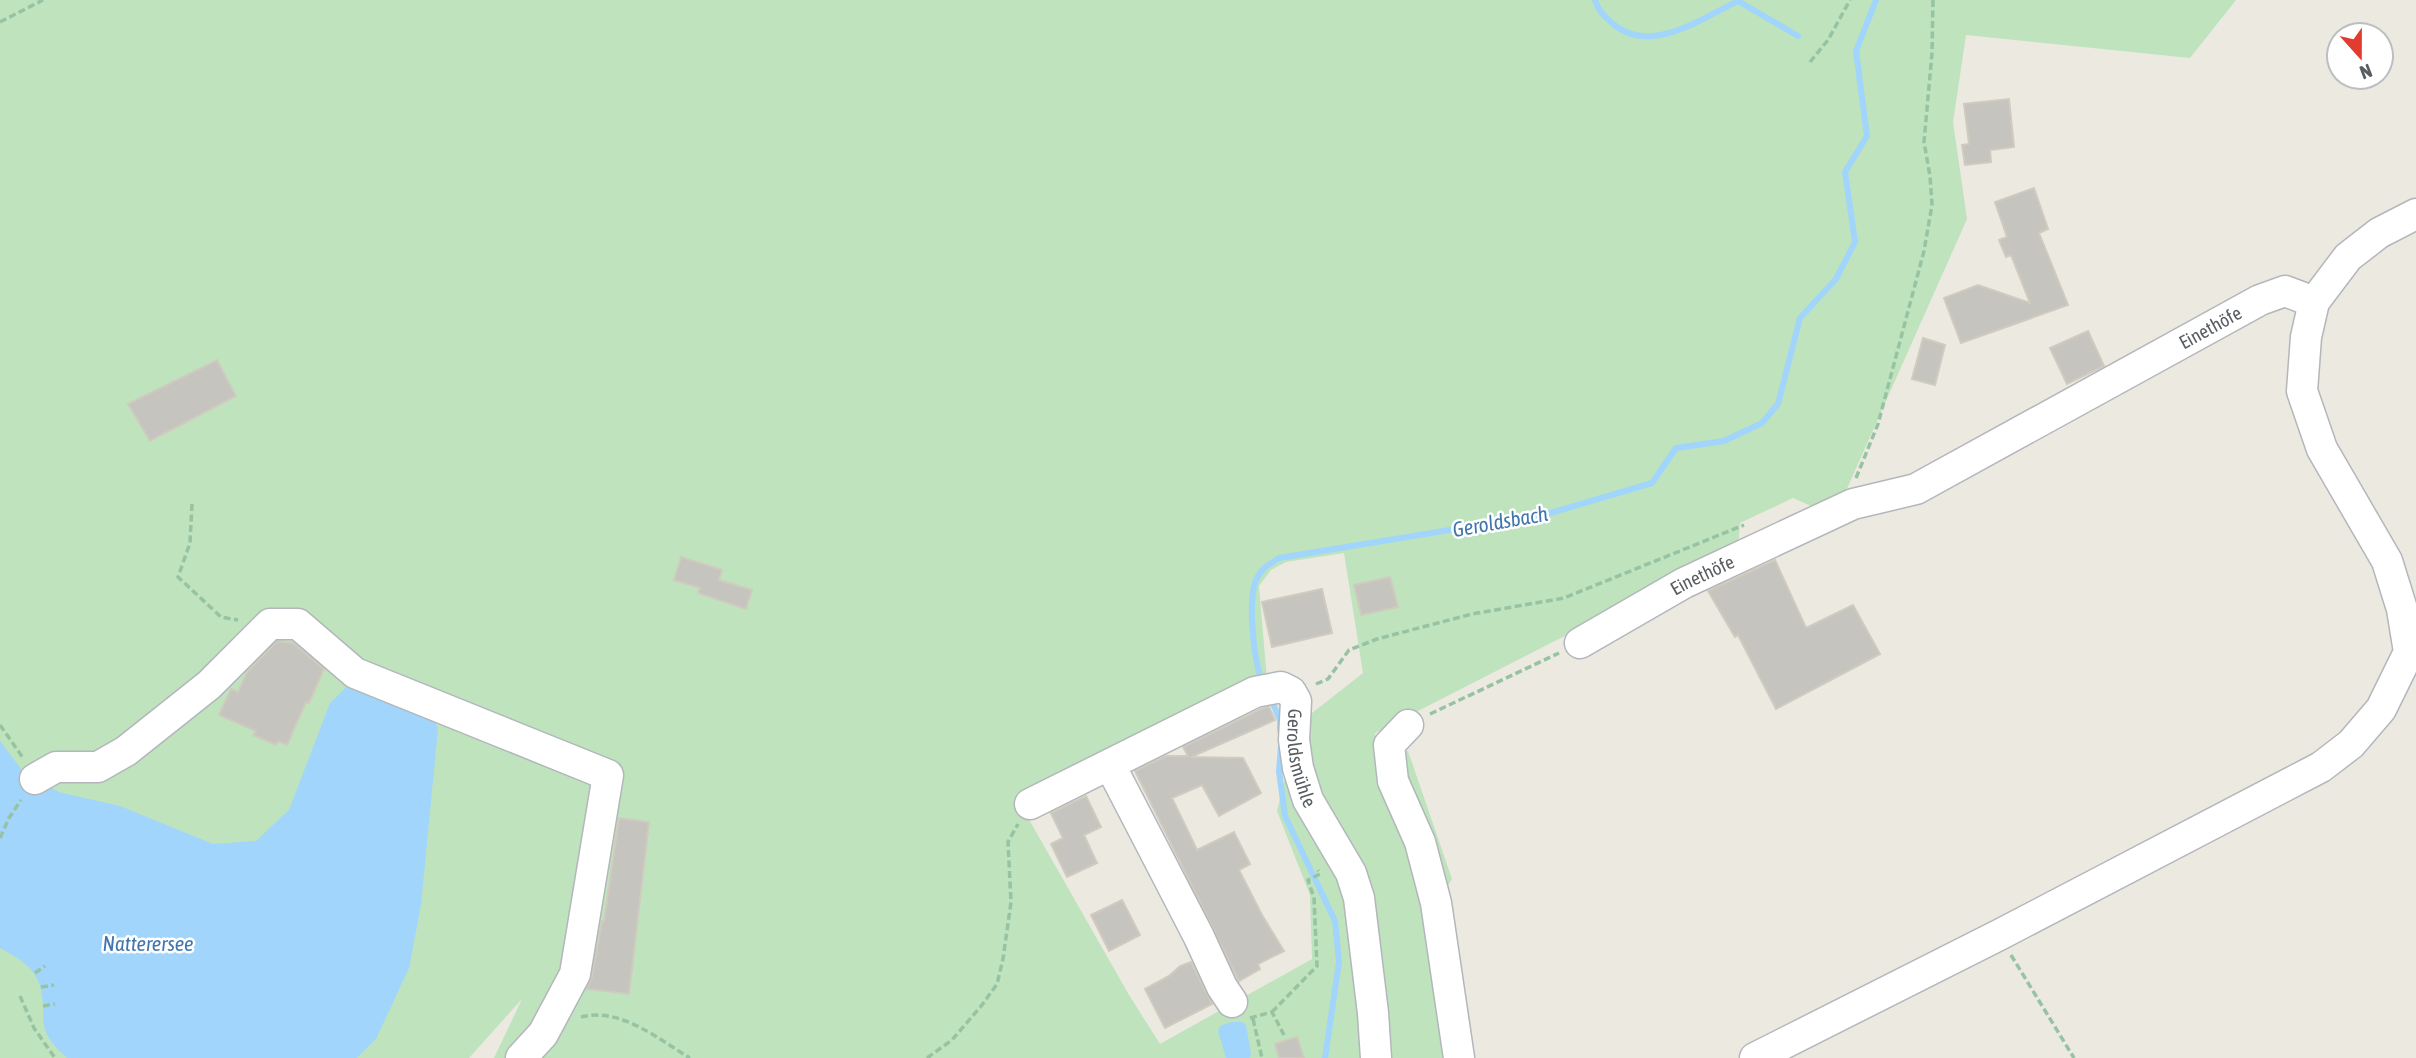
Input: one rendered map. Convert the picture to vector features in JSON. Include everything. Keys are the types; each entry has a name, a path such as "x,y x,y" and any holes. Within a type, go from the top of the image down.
{"street":[{"path":"1755,1058 2321,767 2351,744 2381,709 2409,652 2402,609 2387,561 2322,449 2302,390 2306,337 2314,302 2348,257 2379,233 2416,214"},
{"name":"Einethöfe","path":"1580,643 1685,583 1853,504 1916,489 2260,300 2285,291 2314,302"},
{"path":"35,779 56,767 98,767 127,751 209,685 270,624 298,624 355,673 608,775 575,974 543,1034 521,1058"},
{"path":"1030,804 1276,690"},
{"name":"Geroldsmühle","path":"1276,690 1296,701 1294,740 1298,768 1308,800 1351,873 1359,898 1376,1058"},
{"path":"1408,725 1389,745 1393,781 1420,842 1436,903 1459,1058"},
{"path":"1110,765 1222,987 1242,1010"}],"path":[{"path":"0,22 43,0"},
{"path":"1810,62 1828,40 1850,0"},
{"path":"1853,504 1856,473 1878,424 1924,251 1932,205 1924,142 1932,52 1933,0"},
{"path":"192,504 190,543 178,577 221,617 270,624"},
{"path":"1276,690 1328,678 1349,650 1377,639 1472,614 1564,597 1744,525"},
{"path":"1408,725 1580,643"},
{"path":"0,725 35,779 9,818 0,838"},
{"path":"928,1058 952,1040 997,984 1011,902 1008,842 1030,804"},
{"path":"1262,1058 1242,1010 1272,1012 1317,966 1314,898 1308,880 1320,874"},
{"path":"1998,935 2074,1058"},
{"path":"36,973 45,966"},
{"path":"41,987 54,985"},
{"path":"20,996 34,1028 55,1058"},
{"path":"43,1006 55,1004"},
{"path":"1272,1012 1284,1035"},
{"path":"543,1034 584,1016 610,1015 634,1024 691,1058"}],"green space":[{"path":"0,0 2236,0 2190,58 1966,35 1953,122 1967,219 1841,502 1820,510 1793,498 1740,523 1738,547 1375,733 1379,757 1408,751 1452,879 1442,896 1464,1058 494,1058 522,999 469,1058 0,1058","holes":["1344,553 1363,673 1298,724 1277,811 1310,895 1312,959 1160,1044 1129,995 1019,802 1267,680 1259,586 1271,570 1286,562"]}],"water":[{"name":"Natterersee","path":"347,686 432,715 438,728 421,905 409,968 376,1039 357,1058 67,1058 46,1031 42,994 36,977 25,964 0,948 0,741 27,777 62,793 120,806 213,844 256,841 289,810 330,703"},
{"path":"1243,1022 1246,1025 1250,1058 1226,1058 1218,1031 1220,1026"}],"building":[{"path":"2009,99 2014,147 1990,150 1991,162 1965,165 1962,145 1969,144 1964,104"},
{"path":"2034,188 2048,229 2039,233 2068,305 1961,343 1944,298 1978,285 2030,303 2011,255 2006,257 1999,240 2007,237 1995,202"},
{"path":"2088,331 2104,366 2067,384 2050,348"},
{"path":"1923,338 1945,345 1935,385 1912,379"},
{"path":"217,360 236,396 150,441 128,404"},
{"path":"681,557 722,570 719,580 752,590 746,609 698,593 700,588 674,580"},
{"path":"1775,560 1806,628 1853,605 1880,654 1776,709 1738,635 1735,637 1708,591"},
{"path":"1390,577 1398,607 1361,615 1354,585"},
{"path":"1322,589 1332,633 1272,647 1262,602"},
{"path":"277,641 293,643 324,669 287,745 278,741 276,745 253,735 256,731 219,715 231,689 238,692 247,672"},
{"path":"1269,707 1275,720 1191,757 1243,758 1261,793 1219,816 1202,785 1172,798 1197,850 1234,832 1250,864 1239,870 1284,951 1258,964 1260,969 1239,981 1135,771 1166,756 1188,756 1183,747"},
{"path":"1086,796 1101,827 1084,835 1097,863 1067,877 1051,844 1063,838 1051,813"},
{"path":"619,818 649,822 629,994 587,989 604,921"},
{"path":"1122,900 1140,935 1109,951 1091,915"},
{"path":"1191,962 1212,1004 1165,1028 1145,989 1169,976 1180,966"},
{"path":"1297,1037 1304,1058 1279,1058 1275,1044"}],"waterway":[{"path":"1595,0 1601,12 1611,22 1626,32 1641,36 1658,35 1691,25 1738,1 1798,36"},
{"name":"Geroldsbach","path":"1262,681 1254,644 1252,598 1260,573 1279,558 1547,514 1652,483 1676,448 1724,441 1762,423 1778,404 1800,318 1836,279 1855,242 1845,172 1867,136 1856,51 1876,0"},
{"name":"Geroldsbach","path":"1270,697 1280,720 1280,730"},
{"name":"Geroldsbach","path":"1281,747 1279,771 1285,816 1335,921 1339,962 1325,1058"}]}
